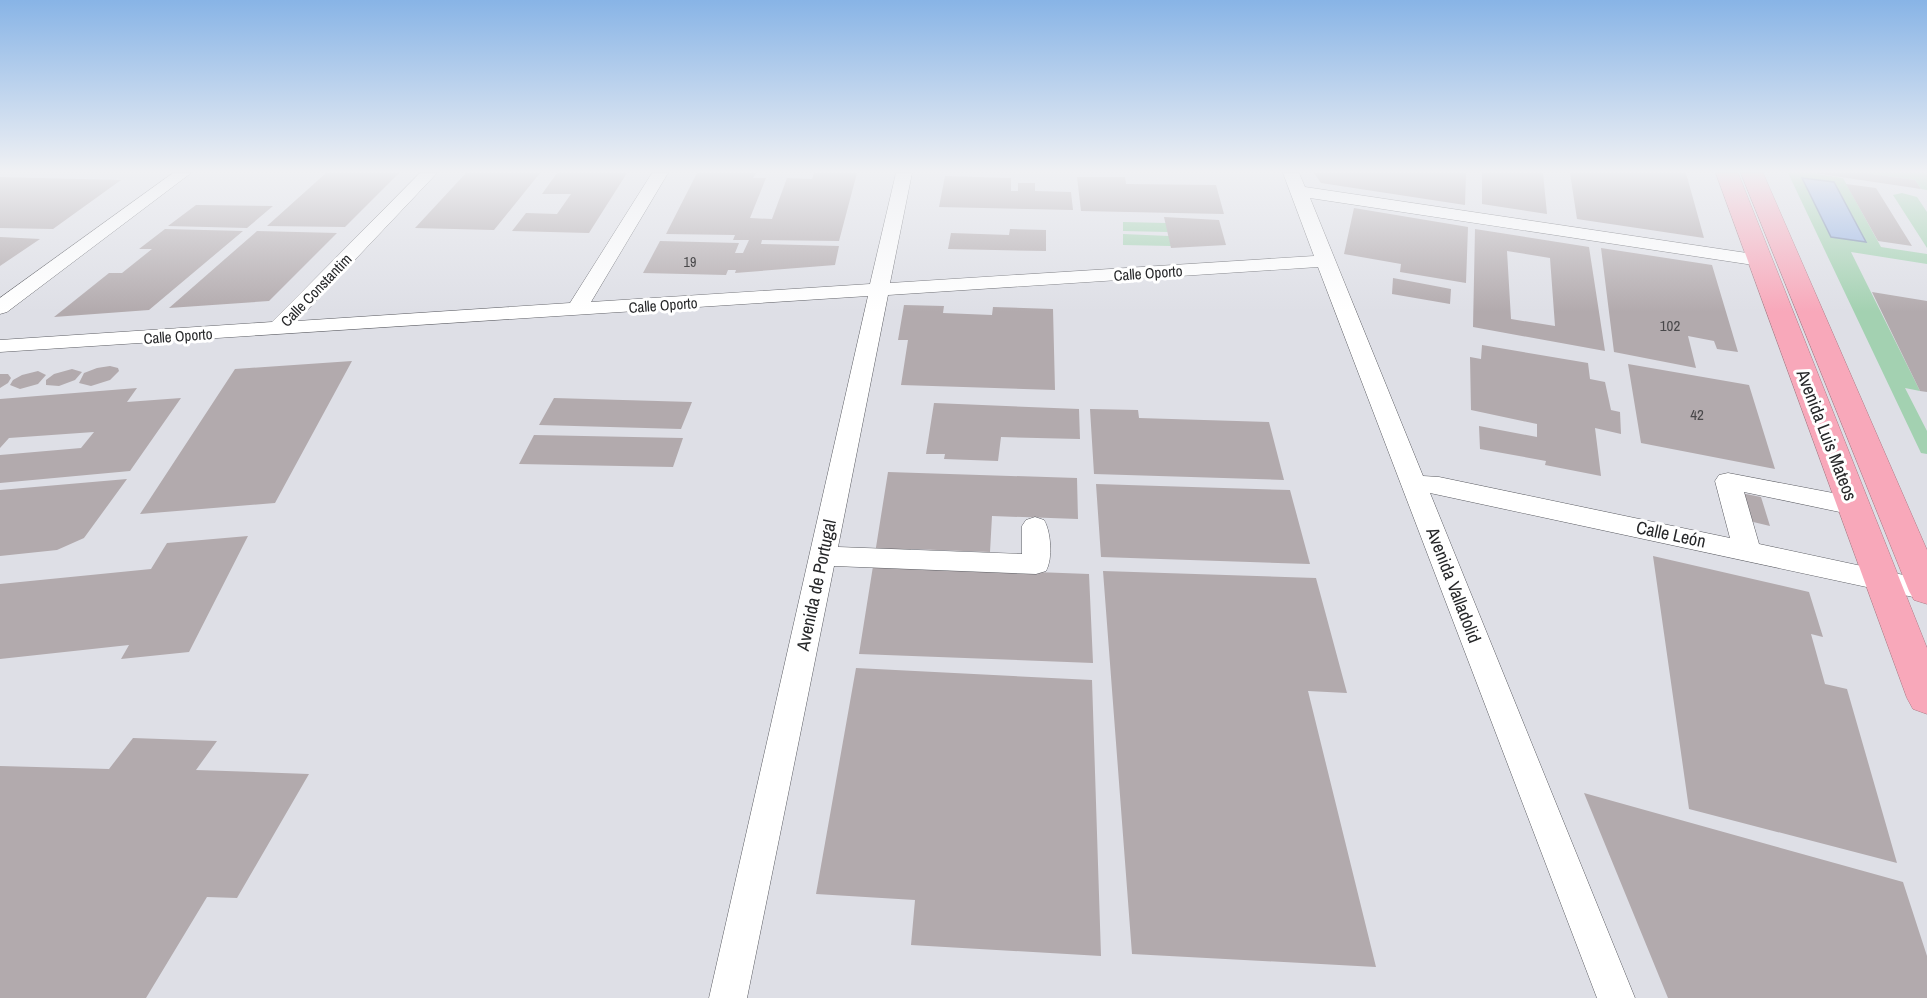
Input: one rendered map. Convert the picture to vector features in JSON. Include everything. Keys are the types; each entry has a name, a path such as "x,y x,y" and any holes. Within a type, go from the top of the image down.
{"highway":[{"name":"Avenida Luis Mateos","path":"1745,220 1927,698"},
{"name":"Avenida Luis Mateos","path":"1772,220 1927,590"}],"street":[{"path":"0,308 120,220"},
{"name":"Calle Constantim","path":"277,329 384,220"},
{"path":"576,310 631,220"},
{"name":"Avenida de Portugal","path":"728,998 894,220"},
{"name":"Avenida Valladolid","path":"1309,220 1616,998"},
{"path":"1518,220 1760,260"},
{"name":"Calle Oporto","path":"0,346 1326,261"},
{"path":"1747,550 1728,481 1854,506"},
{"name":"Calle León","path":"1414,484 1439,485 1927,590"},
{"path":"822,556 1036,564 1035,526"}],"green space":[{"path":"1810,220 1866,220 1881,247 1927,254 1927,264 1851,252 1920,391 1905,388 1927,431 1927,454 1921,453"},
{"path":"1909,220 1927,220 1927,248"},
{"path":"1123,222 1166,223 1168,232 1123,231"},
{"path":"1123,234 1169,236 1171,246 1123,245"}],"water":[{"path":"1822,220 1854,220 1866,242 1831,237"}],"building":[{"path":"0,220 66,220 53,229 0,228"},
{"path":"177,220 257,220 247,228 168,226"},
{"path":"274,220 352,220 345,227 267,226"},
{"path":"423,220 502,220 494,230 415,228"},
{"path":"521,220 598,220 589,233 512,231"},
{"path":"673,220 845,220 839,241 762,240 761,244 839,246 835,265 735,273 736,270 728,270 726,275 643,273 660,241 739,243 735,253 743,253 749,240 733,240 735,235 666,234"},
{"path":"1165,220 1219,220 1226,245 1171,248"},
{"path":"1351,220 1423,220 1468,227 1466,283 1400,272 1401,264 1344,254"},
{"path":"1581,220 1699,220 1704,238"},
{"path":"1866,220 1896,220 1912,246 1878,241"},
{"path":"165,229 243,231 149,310 54,317 109,273 122,273 152,249 139,249"},
{"path":"1010,229 1046,230 1046,251 948,249 951,233 1009,235"},
{"path":"1475,229 1589,247 1605,351 1473,327","holes":["1507,251 1550,258 1555,326 1511,319"]},
{"path":"257,231 337,233 269,301 169,308"},
{"path":"0,237 40,239 0,266"},
{"path":"1601,248 1712,265 1738,352 1717,349 1714,341 1688,336 1696,368 1614,352"},
{"path":"1393,278 1451,289 1450,304 1392,294"},
{"path":"1872,292 1927,301 1927,392 1920,391"},
{"path":"904,305 944,306 943,313 992,315 993,307 1053,309 1055,390 901,385 908,340 898,340"},
{"path":"1482,345 1588,363 1590,379 1605,382 1611,410 1620,412 1621,434 1595,428 1601,476 1545,465 1546,461 1480,449 1479,426 1537,437 1537,424 1471,410 1470,357 1481,359"},
{"path":"352,361 275,503 140,514 235,369"},
{"path":"1628,364 1749,385 1775,469 1641,443"},
{"path":"110,366 118,368 119,371 110,380 91,386 79,383 84,373"},
{"path":"72,369 82,372 75,380 59,386 46,385 46,380 54,374"},
{"path":"38,371 46,375 38,384 20,389 10,385 13,380 22,375"},
{"path":"0,374 8,374 11,378 0,388"},
{"path":"137,388 127,402 181,398 130,471 0,483 0,455 81,448 94,432 9,438 0,448 0,399"},
{"path":"554,398 692,402 681,429 539,425"},
{"path":"934,403 1079,409 1080,439 1001,437 998,461 944,459 945,454 926,454"},
{"path":"1090,409 1138,410 1139,418 1269,422 1284,480 1094,474"},
{"path":"534,435 683,438 673,467 519,464"},
{"path":"888,472 1077,478 1078,519 992,516 990,552 911,549 908,567 1089,574 1093,663 859,654"},
{"path":"127,479 84,538 57,550 0,556 0,490"},
{"path":"1096,484 1290,490 1310,564 1101,557"},
{"path":"1741,493 1761,497 1770,526 1749,521"},
{"path":"248,536 189,652 121,659 129,645 0,659 0,584 151,569 167,543"},
{"path":"1653,556 1809,592 1823,637 1811,634 1825,684 1847,689 1897,863 1689,809"},
{"path":"1103,571 1316,578 1347,693 1308,691 1376,967 1132,954"},
{"path":"856,668 1092,680 1101,956 911,945 915,900 816,894"},
{"path":"133,738 217,741 196,770 309,774 237,898 207,897 146,998 0,998 0,766 109,769"},
{"path":"1584,793 1903,882 1927,956 1927,998 1668,998"}]}
